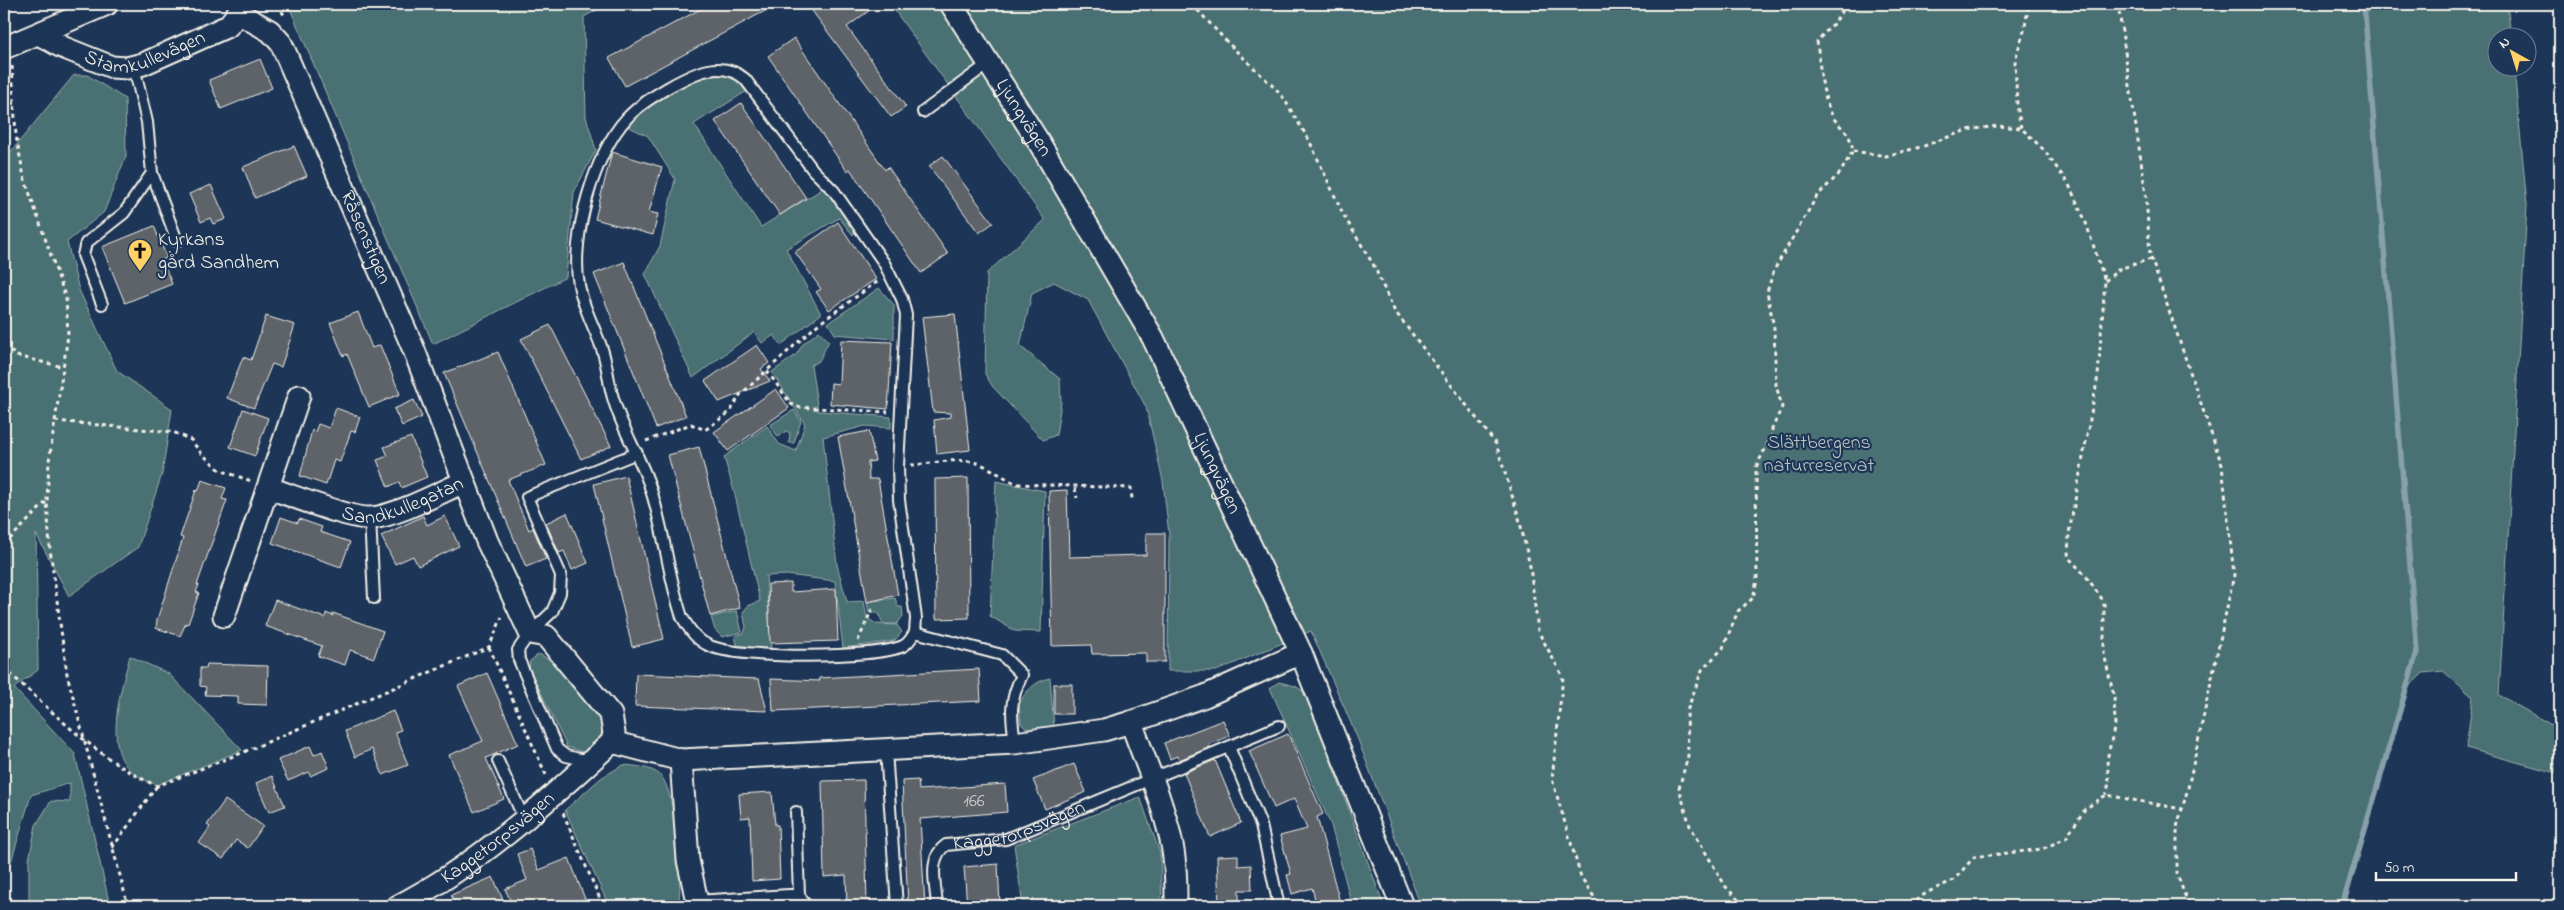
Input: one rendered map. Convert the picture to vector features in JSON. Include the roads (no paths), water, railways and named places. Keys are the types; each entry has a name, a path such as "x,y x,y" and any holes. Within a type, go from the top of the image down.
{"street":[{"name":"Stamkullevägen","path":"7,47 107,4"},
{"name":"Ljungvägen","path":"951,4 1040,144 1153,338 1301,653 1402,906"},
{"name":"Stamkullevägen","path":"39,34 62,47 112,67 134,67 228,26 239,9"},
{"name":"Råsenstigen","path":"239,9 270,31 281,43 414,350 464,482"},
{"path":"224,616 299,396"},
{"name":"Sandkullegatan","path":"269,488 354,516 370,518 388,514 464,482 514,601 530,633"},
{"path":"530,633 546,636 611,715 614,733 612,742 681,760 1015,743 1104,730 1205,696 1301,653"},
{"path":"1131,722 1153,780 1172,841 1176,878 1176,906"},
{"name":"Kaggetorpsvägen","path":"398,906 432,888 501,839 612,742"},
{"path":"681,760 688,860 697,904"}],"lane":[{"name":"Ljungvägen","path":"923,112 989,63"},
{"path":"134,67 147,122 152,173 177,241"},
{"path":"723,68 736,71 746,79 813,170 834,191 890,274 902,299 906,315 898,466 899,500 916,618 915,632 911,639 904,646 882,651 854,654 760,656 740,654 709,646 693,635 682,617 675,597 648,483 635,449 614,401 603,350 578,284 578,252 582,221 605,148 626,119 648,99 708,69 723,68"},
{"path":"102,304 83,255 86,243 124,213 152,173"},
{"path":"591,761 566,756 557,749 519,660 518,650 530,633 552,612 560,594 561,575 527,497 635,449"},
{"path":"370,518 374,598"},
{"path":"915,632 1002,655 1009,660 1022,675 1014,691 1011,710 1015,743"},
{"name":"Kaggetorpsvägen","path":"937,906 934,861 938,850 946,845 1006,840 1279,726"},
{"path":"1229,747 1261,825 1279,906"},
{"path":"886,751 897,906"},
{"path":"498,761 524,819"},
{"path":"796,812 799,895 806,906"},
{"path":"697,904 799,895"}],"waterway":[{"path":"2342,906 2417,652 2364,4"}],"place":[{"name":"Kyrkans gård Sandhem","path":"140,272"}],"park label":[{"name":"Slättbergens naturreservat","path":"1819,454"}]}
